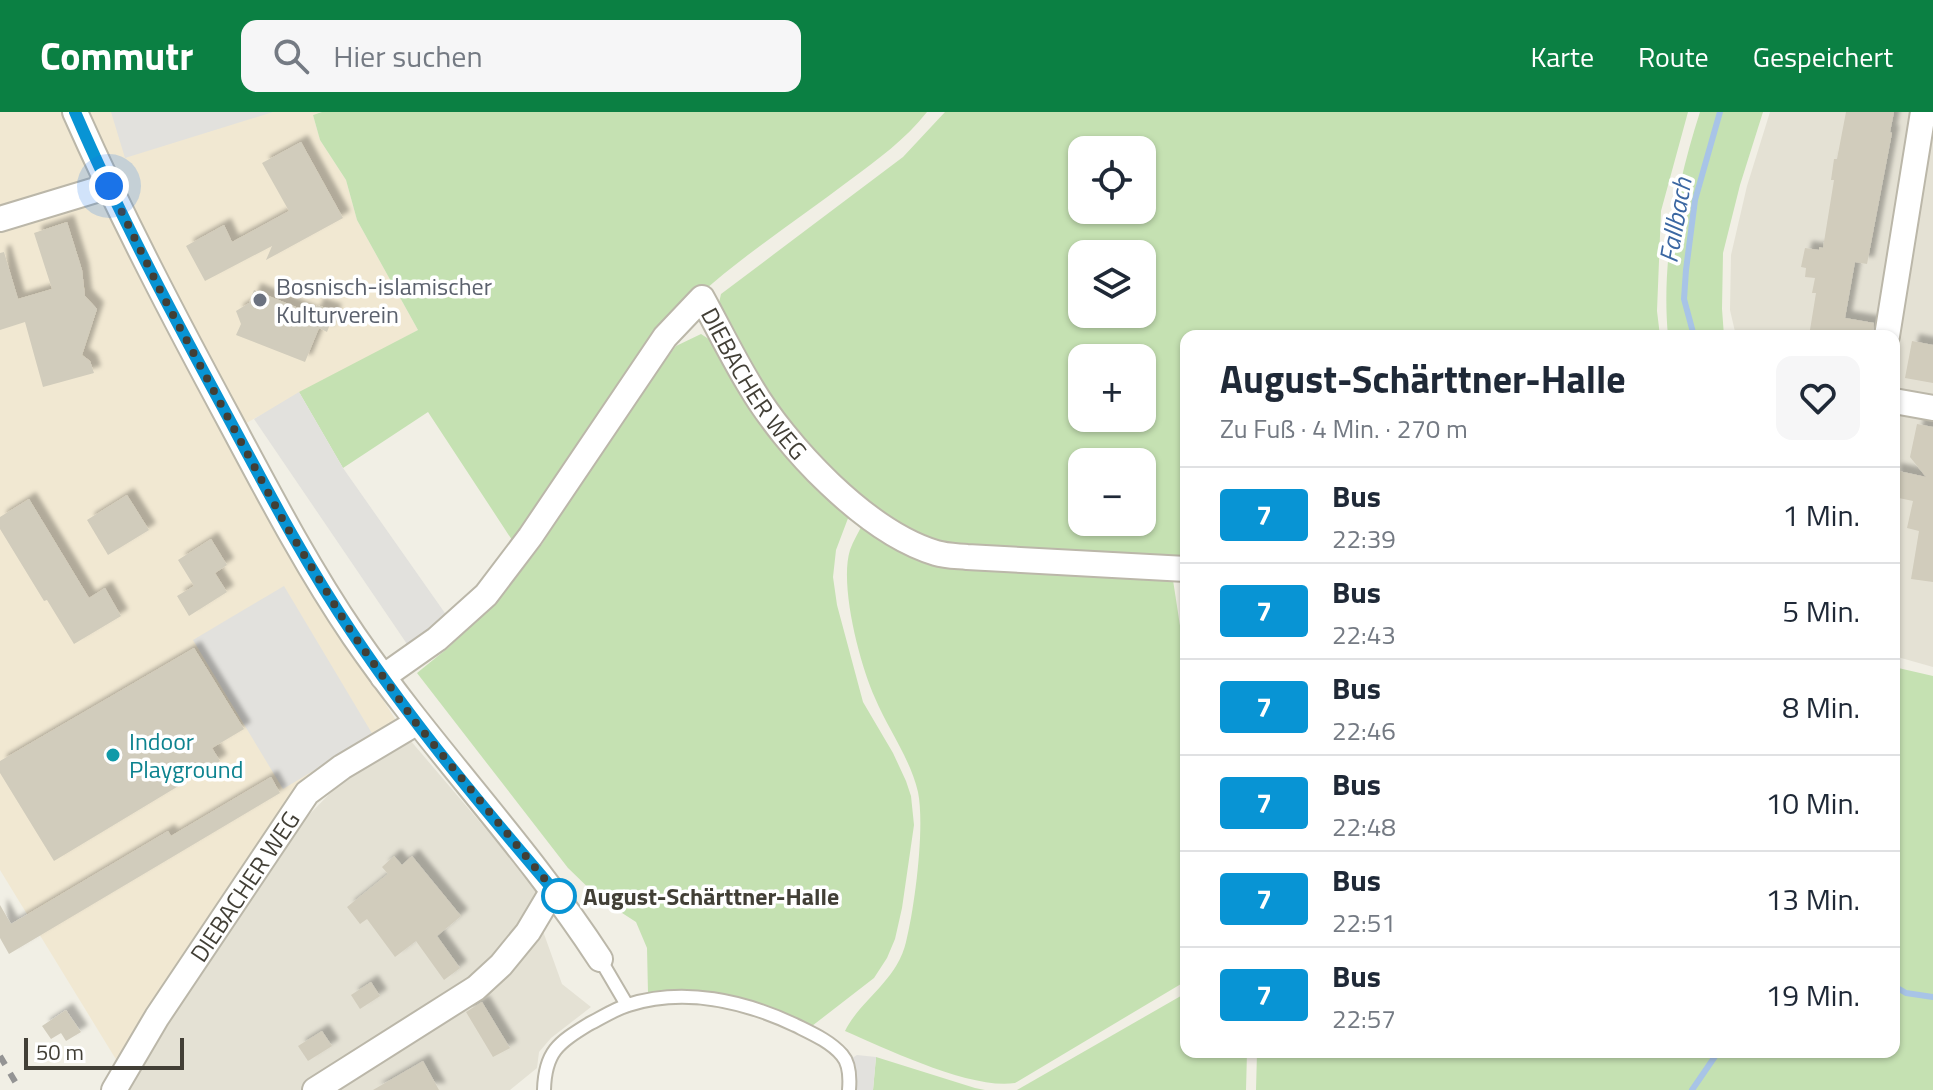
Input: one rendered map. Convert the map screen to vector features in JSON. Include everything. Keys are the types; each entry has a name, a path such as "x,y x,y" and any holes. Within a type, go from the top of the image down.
{"street":[{"path":"75,112 164,298 285,524 352,633 416,723 553,890 600,959"},
{"path":"1888,330 1923,112"},
{"path":"0,219 109,186"},
{"name":"DIEBACHER WEG","path":"383,677 437,639 486,595 530,537 665,337 702,298 749,385 770,416 859,511 907,540 938,553 967,557 1180,569"},
{"path":"1900,402 1933,408"},
{"name":"DIEBACHER WEG","path":"114,1090 157,1017 307,793 342,767 416,723"},
{"path":"317,1089 476,988 501,965 528,932 553,890"}],"lane":[{"path":"600,959 627,1005"},
{"path":"544,1090 545,1073 554,1049 576,1032 627,1005 696,997 745,1005 780,1018 832,1046 846,1062 849,1090"}],"shaded area":[{"path":"0,112 322,112 313,115 320,140 346,180 357,220 418,330 224,435 275,531 399,725 321,774 120,1066 0,870"},
{"path":"111,112 273,112 125,158"},
{"path":"1770,112 1933,112 1933,667 1900,658 1900,330 1735,330 1730,310 1731,255 1747,186"},
{"path":"299,392 343,468 447,616 407,644 254,419"},
{"path":"284,586 373,735 283,789 193,640"},
{"path":"410,740 537,889 544,934 562,984 591,1007 551,1038 539,1052 537,1068 510,1090 125,1090 301,823 346,777"},
{"path":"857,1055 876,1057 873,1090 849,1090 846,1062"}],"green space":[{"path":"322,112 927,112 891,149 735,265 671,322 621,381 514,543 428,412 343,468 299,392 418,330 357,220 346,180 320,140 313,115"},
{"path":"945,112 1688,112 1661,211 1657,311 1659,330 1180,330 1180,564 937,548 861,507 774,412 717,312 721,294 903,157"},
{"path":"1700,112 1763,112 1723,253 1724,330 1668,330 1669,251 1684,167"},
{"path":"701,334 718,345 850,513 836,550 833,577 837,605 863,702 893,753 911,796 914,825 902,908 887,958 874,978 812,1026 744,999 694,992 648,993 647,948 636,922 599,898 568,868 417,673 501,597 542,544 623,415 676,346"},
{"path":"863,523 960,566 1173,580 1180,626 1180,985 1015,1083 997,1084 953,1074 845,1031 887,979 901,956 913,908 920,845 918,792 904,755 869,684 853,625 847,583 851,547"},
{"path":"1900,668 1933,676 1933,1090 1256,1090 1257,1058 1900,1058"},
{"path":"1180,996 1180,1058 1247,1058 1246,1090 1017,1090"},
{"path":"876,1057 975,1088 985,1090 873,1090"}],"building":[{"path":"1846,112 1894,112 1867,264 1855,262 1845,318 1874,323 1873,330 1810,330 1816,293 1812,293 1815,278 1805,277 1806,268 1801,267 1805,248 1823,248 1834,180 1831,180 1834,159 1837,159"},
{"path":"301,142 343,218 266,260 272,246 205,281 186,246 224,225 232,242 289,211 262,163"},
{"path":"67,222 82,270 85,296 97,309 82,355 90,361 94,373 43,387 25,322 0,330 0,253 4,252 18,299 52,289 34,233"},
{"path":"254,290 313,314 317,305 335,311 327,332 319,328 305,362 236,335 241,324 236,311 249,303"},
{"path":"1912,341 1933,345 1933,383 1905,378"},
{"path":"1917,424 1933,427 1933,582 1911,579 1919,531 1907,528 1913,501 1900,498 1900,471 1926,477 1910,457"},
{"path":"127,495 149,530 108,555 87,520"},
{"path":"29,499 89,598 105,588 121,616 74,644 0,529 0,517"},
{"path":"211,539 227,565 215,573 227,592 189,616 177,596 194,586 178,560"},
{"name":"Indoor Playground","path":"194,648 244,729 212,748 220,761 54,861 0,773 0,761"},
{"path":"271,777 280,793 9,954 0,938 0,905 11,924 168,831 171,836"},
{"path":"394,856 402,865 412,856 461,916 437,936 460,968 444,980 416,941 395,957 367,919 360,924 347,907 388,874 382,867"},
{"path":"371,982 380,996 360,1009 351,995"},
{"path":"482,1002 510,1048 493,1057 466,1012"},
{"path":"66,1010 81,1032 66,1041 61,1033 51,1039 42,1026"},
{"path":"322,1031 332,1046 308,1061 298,1046"},
{"path":"423,1061 439,1090 373,1090"}],"waterway":[{"name":"Fallbach","path":"1692,330 1684,299 1686,270 1695,200 1720,112"},
{"path":"1900,990 1933,997"},
{"name":"Fallbach","path":"1692,1090 1714,1058"}],"railway":[{"path":"0,1056 20,1090"}],"bus line":[{"name":"7","path":"75,112 164,298 285,524 319,580 352,633 416,723 562,900"}],"place":[{"name":"Bosnisch-islamischer Kulturverein","path":"260,300"},
{"name":"Indoor Playground","path":"113,755"},
{"name":"August-Schärttner-Halle","path":"559,896"}],"route":[{"path":"109,186 164,298 285,524 352,633 416,723 562,900 559,896"}]}
